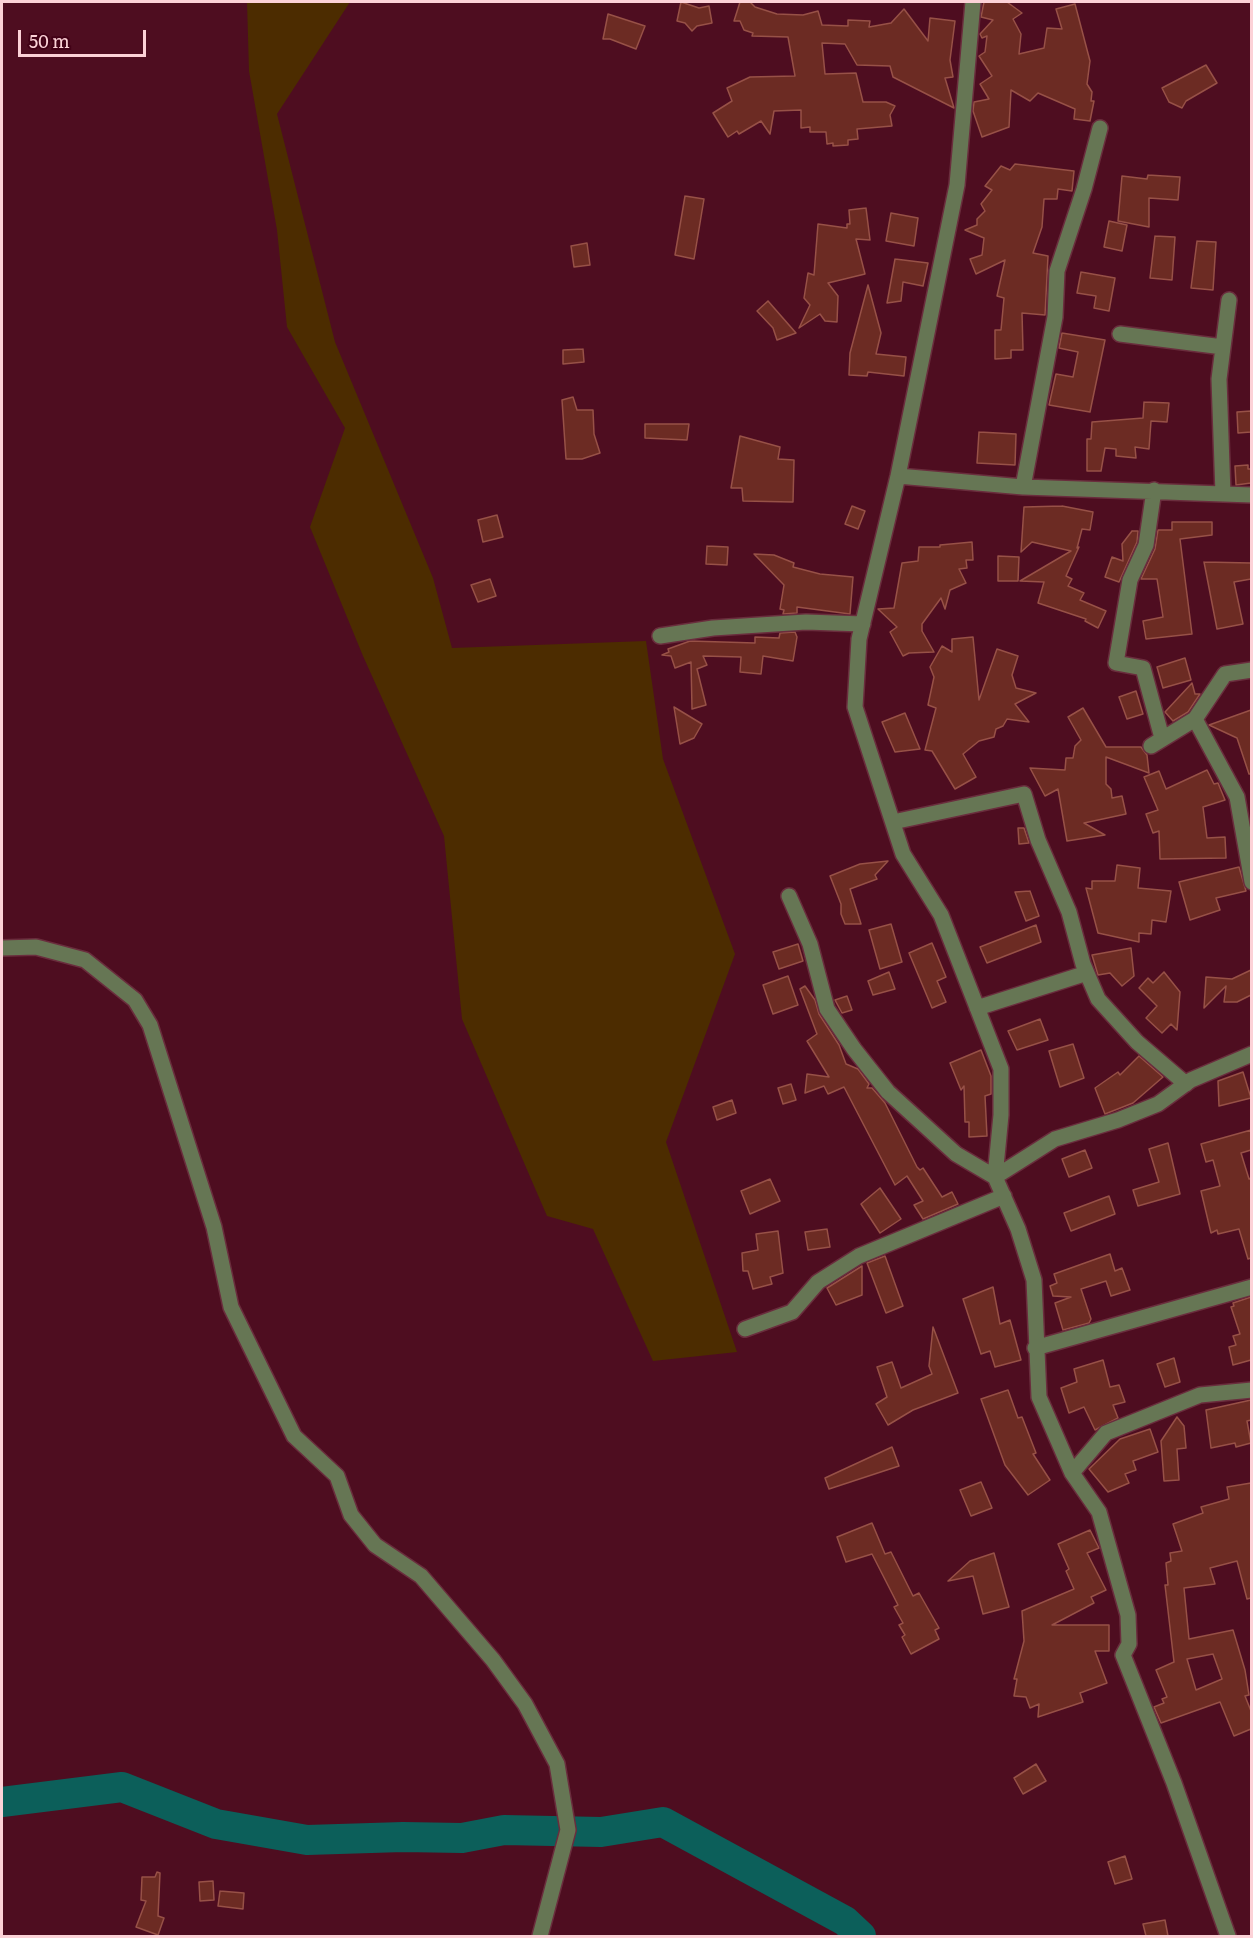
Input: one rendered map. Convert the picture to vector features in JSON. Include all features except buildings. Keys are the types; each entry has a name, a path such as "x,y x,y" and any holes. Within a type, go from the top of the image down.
{"street":[{"path":"973,2 957,185 898,476 863,624 855,707 903,854 941,915 1001,1069 1001,1115 995,1177 1018,1229 1034,1280 1035,1348 1039,1397 1072,1473 1099,1512 1128,1615 1130,1644 1123,1655 1174,1783 1228,1936"},
{"path":"1023,487 1055,317 1057,271 1084,189 1100,128"},
{"path":"1222,494 1219,379 1229,300"},
{"path":"1120,334 1223,347"},
{"path":"898,476 1023,487 1251,495"},
{"path":"1154,490 1146,545 1130,580 1116,663 1143,669 1157,742 1195,719 1226,674 1251,670"},
{"path":"660,636 713,628 806,621 863,624"},
{"path":"1195,719 1238,797 1251,882"},
{"path":"893,822 1024,794 1038,840 1069,912 1087,973 1098,999 1137,1042 1186,1084"},
{"path":"789,896 810,944 827,1009 854,1049 896,1100 956,1154 995,1177"},
{"path":"2,948 36,947 85,960 135,999 150,1025 214,1227 231,1307 294,1437 337,1476 351,1515 375,1545 421,1576 493,1660 525,1704 557,1764 568,1830 540,1936"},
{"path":"977,1008 1087,973"},
{"path":"995,1177 1055,1140 1118,1120 1158,1104 1186,1084 1251,1054"},
{"path":"745,1329 792,1312 818,1282 859,1256 1004,1196"},
{"path":"1035,1348 1251,1287"},
{"path":"1072,1473 1106,1433 1200,1395 1251,1390"}],"shaded area":[{"path":"247,2 350,2 277,114 335,342 433,578 452,648 646,641 663,759 735,954 666,1142 737,1352 653,1361 593,1229 547,1216 462,1019 444,836 363,656 310,527 345,428 287,327 277,230 249,71"}],"waterway":[{"path":"2,1802 122,1787 216,1824 307,1840 462,1838 504,1830 601,1832 663,1822 845,1921 861,1936"}]}
